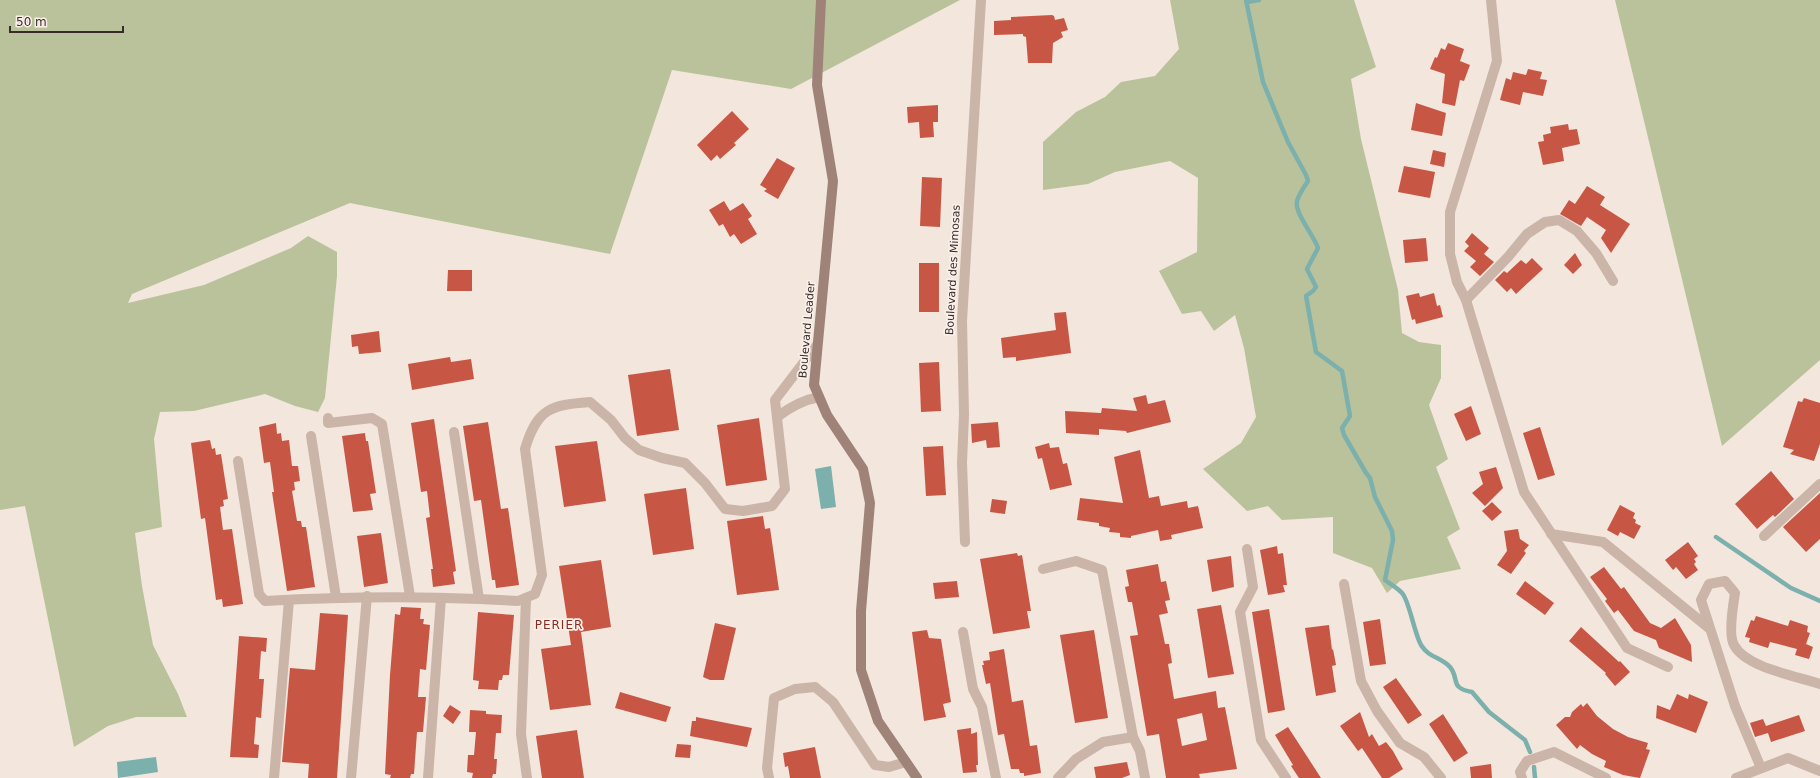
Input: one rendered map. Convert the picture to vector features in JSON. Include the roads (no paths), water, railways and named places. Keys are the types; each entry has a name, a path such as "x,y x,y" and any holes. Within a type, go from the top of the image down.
{"street":[{"name":"Boulevard Leader","path":"821,0 817,85 833,181 814,385 827,415 863,469 870,503 861,611 861,670 878,722 917,778"},
{"name":"Boulevard des Mimosas","path":"965,542 962,463 964,415 962,321 980,0"},
{"path":"1491,0 1497,61 1450,212 1450,254 1457,282 1466,300 1524,492 1627,648 1668,667"},
{"path":"1466,300 1504,262 1527,234 1546,222 1559,220 1577,231 1596,253 1613,281"},
{"path":"238,461 259,594 265,601 368,596 518,600 535,594 542,575 525,449 531,429 544,412 567,404 590,402 611,420 625,438 639,450 662,458 685,463 705,483 725,509 743,510 772,506 785,489 775,400 817,345"},
{"path":"777,417 790,408 810,399 819,397"},
{"path":"328,418 328,423 372,418 382,424 410,596"},
{"path":"454,432 479,599"},
{"path":"311,436 336,597"},
{"path":"1764,536 1820,484"},
{"path":"1551,534 1603,542 1709,628"},
{"path":"1247,549 1253,587 1240,612 1260,740 1286,778"},
{"path":"1043,569 1076,561 1102,570 1133,737 1140,751 1145,778"},
{"path":"1761,768 1735,706 1701,600 1709,584 1725,580 1735,593 1731,621 1733,645 1750,662 1820,684"},
{"path":"1344,584 1361,681 1377,711 1400,743 1424,757 1441,778"},
{"path":"351,778 368,596"},
{"path":"428,778 441,598"},
{"path":"526,598 522,734 527,778"},
{"path":"274,778 289,600"},
{"path":"963,632 973,689 982,707 996,778"},
{"path":"769,778 767,768 774,698 795,689 815,687 833,702 875,765 889,767 906,762"},
{"path":"1058,778 1076,759 1103,742 1133,737"},
{"path":"1522,778 1520,772 1527,761 1554,752 1606,778"},
{"path":"1736,778 1788,758 1820,771"}],"water":[{"path":"831,466 836,507 821,509 815,469"},
{"path":"156,757 158,772 118,778 117,762"}],"waterway":[{"path":"1246,0 1263,82 1288,142 1308,181 1299,196 1297,206 1301,218 1318,248 1307,269 1316,287 1306,296 1316,352 1342,371 1350,416 1342,428 1344,435 1370,478 1375,497 1392,531 1393,540 1385,580 1398,589 1405,597 1418,639 1424,649 1450,667 1460,688 1472,692 1489,712 1525,740 1530,752"},
{"path":"1247,2 1259,0"},
{"path":"1716,537 1791,588 1820,601"},
{"path":"1534,767 1535,778"}],"district":[{"name":"PERIER","path":"559,625"}]}
